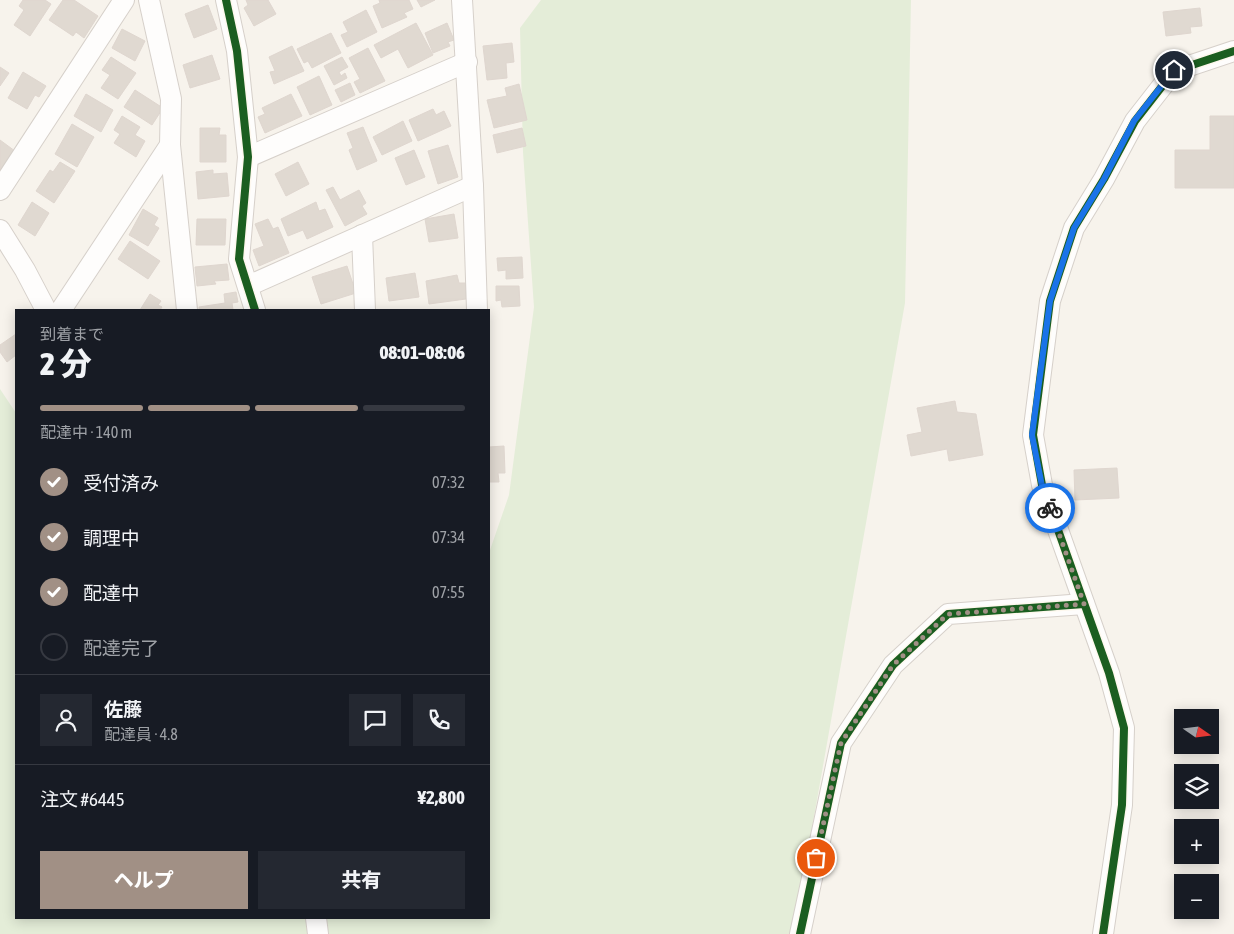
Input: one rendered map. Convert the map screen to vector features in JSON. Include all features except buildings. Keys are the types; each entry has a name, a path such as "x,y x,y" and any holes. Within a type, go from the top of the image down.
{"street":[{"path":"0,190 124,0"},
{"path":"149,0 171,99 170,145 187,309"},
{"path":"226,0 237,50 248,157 240,259 255,309"},
{"path":"462,0 467,62 477,309"},
{"path":"1104,934 1122,804 1124,728 1109,673 1042,486 1032,435 1050,301 1074,228 1104,179 1134,121 1174,70 1234,51"},
{"path":"248,157 467,62"},
{"path":"63,309 170,145"},
{"path":"248,286 473,186"},
{"path":"0,230 25,270 45,309"},
{"path":"362,235 366,309"},
{"path":"800,934 841,743 893,665 948,614 1084,604"},
{"path":"316,919 318,934"}],"green space":[{"path":"541,0 911,0 905,303 812,828 810,934 0,934 0,389 15,412 15,919 490,919 490,550 509,495 534,307 523,152 520,28"}],"cycle path":[{"path":"226,0 237,51 248,157 239,259 255,309"},
{"path":"1103,934 1122,805 1124,728 1109,673 1042,485 1033,435 1050,301 1074,228 1104,179 1135,121 1174,71 1234,51"},
{"path":"800,934 841,743 893,665 948,614 1084,604"}],"way so far":[{"path":"816,858 841,743 893,665 948,614 1084,604 1050,508"}],"route":[{"path":"1050,508 1042,486 1032,435 1050,301 1074,228 1104,179 1134,121 1174,70"}]}
